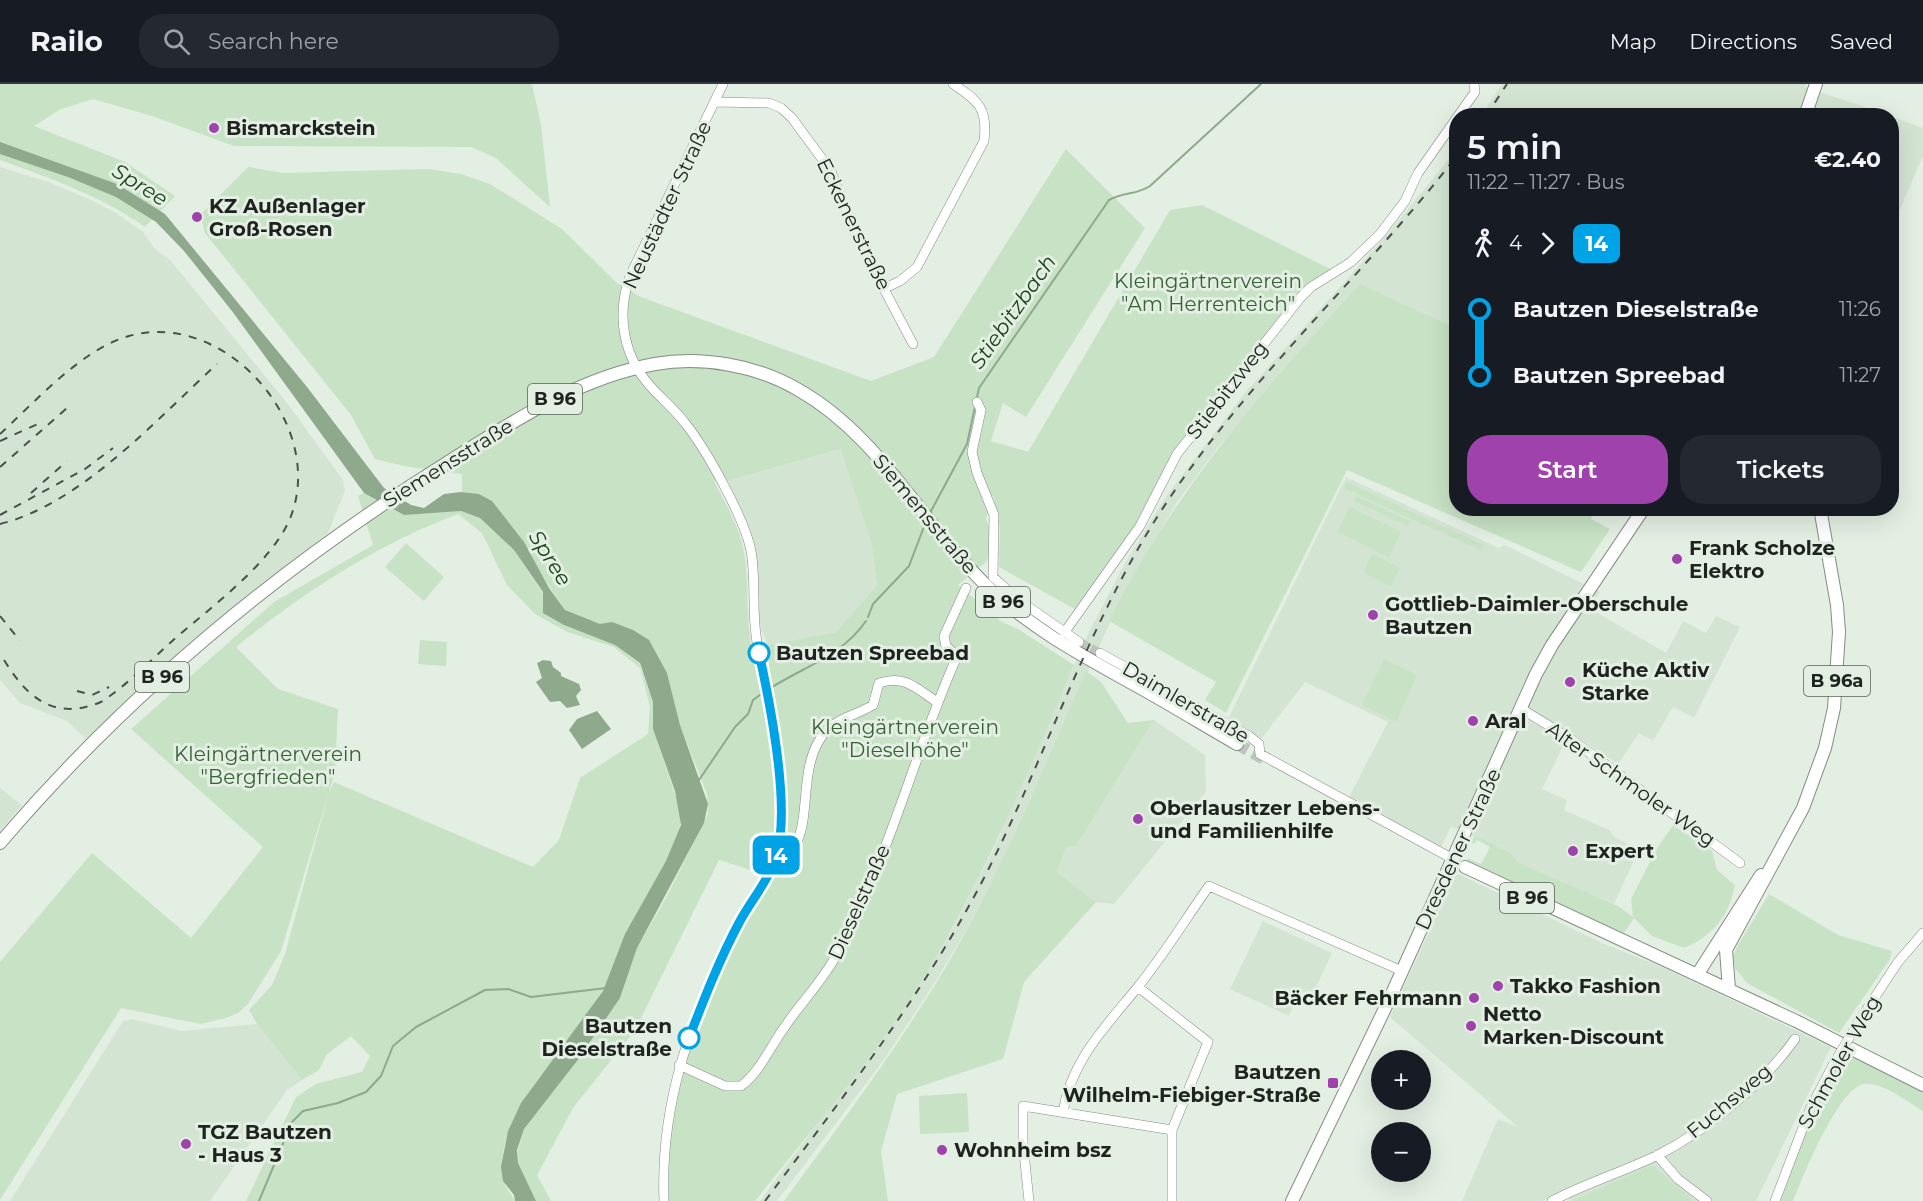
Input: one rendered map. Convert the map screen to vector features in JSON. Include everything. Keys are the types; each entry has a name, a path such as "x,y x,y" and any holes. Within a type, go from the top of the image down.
{"main road":[{"path":"1807,108 1816,84"},
{"name":"Siemensstraße","path":"0,843 53,783 157,681 219,627 342,530 499,430 562,395 636,368 666,363 708,362 756,372 794,387 851,427 985,585 1032,625 1238,744"},
{"name":"Dresdener Straße","path":"1292,1201 1402,972 1520,708 1552,645 1639,516"},
{"name":"B 96a","path":"1710,981 1784,846 1814,781 1830,728 1837,682 1838,605 1821,516"},
{"name":"B 96a","path":"1697,975 1758,878 1784,846"},
{"name":"B 96","path":"1465,867 1729,989 1923,1085"},
{"path":"1726,950 1729,989"}],"street":[{"name":"Neustädter Straße","path":"664,1201 665,1131 672,1089 679,1065 728,945 775,860 780,790 768,696 756,634 753,563 745,531 692,432 636,368 623,323 626,287 723,84"},
{"path":"885,288 917,267 984,141 985,118 980,106 953,84"},
{"name":"Stiebitzweg","path":"1464,108 1475,92 1474,84"},
{"name":"Eckenerstraße","path":"716,102 769,103 782,108 792,118 831,171 856,236 913,344"},
{"name":"Stiebitzweg","path":"1064,633 1140,526 1164,474 1199,423 1301,297 1311,287 1351,262 1380,234 1405,201 1418,173 1449,129"},
{"path":"977,402 981,410 972,452 977,473 994,515 993,577 1017,599 1079,642"},
{"name":"Dieselstraße","path":"679,1065 725,1086 741,1086 755,1074 780,1032 816,988 850,930 901,804 956,655 946,646 944,636 966,588"},
{"name":"Daimlerstraße","path":"1100,653 1250,736 1259,744 1260,754 1453,859"},
{"path":"775,860 790,851 798,839 810,764 819,741 828,729 839,720 873,705 879,683 893,679 904,681 937,702"},
{"name":"Alter Schmoler Weg","path":"1520,708 1571,739 1740,863"},
{"path":"1063,1112 1069,1085 1077,1066 1118,1008 1138,987 1209,886 1402,972"},
{"name":"Schmoler Weg","path":"1774,1201 1806,1118 1832,1067 1898,962 1923,933"},
{"path":"1138,987 1208,1042 1172,1130 1172,1201"},
{"name":"Fuchsweg","path":"1552,1201 1657,1155 1699,1130 1731,1105 1795,1039"},
{"path":"1029,1201 1023,1143 1023,1106 1172,1130"},
{"path":"1657,1155 1678,1179 1707,1201"}],"shaded area":[{"path":"1502,84 1806,84 1805,87 1867,108 1486,108"},
{"path":"1899,119 1923,128 1923,156 1899,212"},
{"path":"0,142 117,184 165,214 307,387 384,488 411,505 424,508 444,494 461,492 479,494 492,501 524,542 549,588 565,610 600,624 612,622 633,630 649,640 667,673 680,725 708,804 704,823 637,948 620,998 577,1061 524,1129 517,1150 518,1163 536,1201 515,1201 514,1195 503,1181 501,1167 508,1131 521,1103 603,991 625,934 666,861 681,825 675,791 653,729 653,702 640,663 615,645 564,625 543,613 543,592 514,550 480,518 461,511 404,515 364,493 232,311 184,251 156,222 116,197 68,177 0,154"},
{"path":"1449,159 1449,325 1360,284 1216,450 1177,502 1121,598 1003,861 967,929 932,987 883,1061 777,1201 760,1201 897,1017 954,926 992,853 1087,636 1125,563 1167,495 1244,394 1390,231"},
{"path":"0,167 51,183 91,200 116,213 143,232 154,248 171,261 287,403 343,480 345,491 328,533 241,601 156,674 87,740 67,721 20,703 0,680"},
{"path":"842,449 872,545 877,585 836,632 768,645 759,624 755,550 728,481"},
{"path":"1346,477 1499,548 1505,545 1600,592 1591,609 1666,653 1683,621 1706,633 1716,616 1740,627 1694,718 1673,707 1653,741 1639,733 1618,764 1570,732 1542,789 1567,800 1564,810 1609,830 1614,837 1639,849 1614,904 1518,862 1511,853 1451,826 1441,847 1349,797 1388,722 1305,682 1262,738 1228,719"},
{"path":"543,660 551,661 561,676 579,684 581,690 576,696 580,705 567,708 560,701 550,702 536,682 542,678 537,663"},
{"path":"597,711 611,729 582,749 569,730 577,719"},
{"name":"Oberlausitzer Lebens- und Familienhilfe","path":"1154,720 1205,755 1206,792 1114,904 1096,902 1057,872 1066,847 1076,846"},
{"path":"0,788 22,805 0,831"},
{"path":"1456,873 1604,944 1662,967 1831,1047 1756,1201 1570,1201 1564,1191 1543,1201 1462,1201 1498,1119 1518,1127 1390,1017"},
{"path":"1263,921 1332,953 1312,996 1300,991 1289,1016 1230,989"},
{"path":"132,1019 181,1031 257,1024 302,1080 287,1090 210,1201 10,1201 123,1021"}],"green space":[{"path":"0,84 532,84 541,125 550,207 496,158 471,147 234,146 152,116 93,99 61,109 34,126 125,162 175,196 145,227 93,197 0,160"},
{"path":"1066,149 1145,228 1026,417 1003,403 991,441 1028,452 1170,210 1202,205 1334,271 1310,285 1198,422 1127,544 1075,609 999,567 1000,528 993,495 986,519 991,531 991,546 987,561 958,585 1002,622 1018,629 1074,665 1004,826 965,904 903,1009 842,1093 755,1201 669,1201 668,1160 678,1078 726,958 776,868 780,750 770,683 768,645 836,632 877,585 872,545 841,449 728,481 714,481 736,524 744,552 750,638 774,760 777,826 772,853 760,873 719,860 635,1030 573,1108 537,1175 551,1201 536,1201 518,1163 518,1150 524,1129 577,1061 620,998 637,948 667,896 708,814 707,794 680,725 667,673 612,623 600,625 565,610 492,501 479,494 462,492 462,474 409,467 375,459 351,415 205,233 200,215 248,167 283,173 429,169 461,174 490,184 562,229 617,283 641,297 871,381 934,357"},
{"path":"1360,284 1449,325 1449,514 1347,470 1226,713 1205,700 1216,682 1109,621 1162,528 1192,485 1255,403"},
{"path":"1347,482 1484,545 1482,551 1344,488"},
{"name":"Kleingärtnerverein \"Bergfrieden\"","path":"364,493 404,515 461,511 480,518 514,550 564,625 615,645 639,663 653,702 653,729 681,812 680,825 672,850 634,922 603,990 538,1079 510,1126 503,1151 503,1178 515,1201 246,1201 296,1097 316,1084 362,1072 370,1056 351,1036 327,1054 319,1070 302,1080 257,1024 249,1010 272,985 285,954 329,792 334,782 533,867 559,840 580,778 648,734 650,707 640,668 614,647 567,632 535,614 507,585 482,533 458,514 370,555 288,607 236,647 278,689 338,709 335,772 281,951 248,1004 238,1013 226,1018 200,1024 121,1008 0,1200 0,962 92,853 191,938 263,847 131,729 274,602 373,545 358,496"},
{"path":"1356,496 1410,521 1408,526 1354,501"},
{"path":"1350,507 1401,532 1389,557 1337,532"},
{"path":"1453,516 1592,516 1591,519 1610,529 1581,572"},
{"path":"406,543 444,577 424,601 385,567"},
{"path":"1372,554 1400,568 1391,586 1363,573"},
{"path":"420,640 447,642 446,666 418,664"},
{"path":"1384,659 1417,675 1397,720 1394,721 1362,705"},
{"path":"1086,671 1101,682 1128,723 1154,720 1076,846 1066,847 1057,872 1096,902 1024,982 1003,1059 897,1094 881,1151 888,1201 784,1201 904,1033 969,926 1001,864"},
{"path":"1673,825 1712,851 1717,870 1735,885 1729,906 1718,924 1703,937 1684,948 1652,936 1634,918 1624,933 1508,883 1467,861 1468,858 1481,864 1490,847 1477,840 1474,844 1470,842 1475,836 1511,853 1518,862 1618,906 1633,917 1631,899 1656,850"},
{"path":"1769,894 1838,935 1892,951 1890,959 1839,1033 1747,983 1735,968 1733,956 1738,945"},
{"path":"1846,1051 1923,1092 1923,1111 1895,1093 1879,1086 1864,1084 1854,1089 1833,1116 1793,1201 1780,1201 1813,1112"},
{"path":"967,1093 969,1132 920,1134 919,1096"},
{"path":"1652,1165 1694,1201 1572,1201"}],"waterway":[{"name":"Stiebitzbach","path":"930,513 967,444 979,388 1109,200 1150,186 1261,84"},
{"name":"Stiebitzbach","path":"868,617 873,604 909,566 925,524"},
{"name":"Stiebitzbach","path":"769,689 834,652 846,643 866,621"},
{"name":"Stiebitzbach","path":"699,780 735,727 748,714 753,700 764,692"},
{"path":"259,1201 292,1122 303,1111 338,1103 366,1092 381,1076 393,1046 416,1027 485,990 508,989 531,997 606,988"}],"tunnel":[{"path":"1079,642 1100,653"},
{"path":"1237,744 1268,761"}],"railway":[{"path":"1491,108 1507,84"},
{"path":"765,1201 889,1033 946,946 1016,812 1109,603 1154,522 1187,473 1261,380 1380,248 1449,166"},
{"path":"0,434 60,378 94,352 129,336 165,332 200,340 232,357 259,381 280,411 294,445 298,481 291,516 282,534 255,568 128,682 101,702 83,708 67,709 40,700 18,680 0,653"},
{"path":"0,524 30,514 60,498 88,479 143,434 217,364"},
{"path":"0,467 67,408"},
{"path":"0,441 40,423"},
{"path":"0,515 85,469 113,448"},
{"path":"31,493 67,461"},
{"path":"0,616 20,641"},
{"path":"77,691 92,695 109,687"}],"bus line":[{"name":"14","path":"689,1038 728,945 772,867 777,852 780,790 768,696 759,653"}],"place":[{"name":"Bismarckstein","path":"214,128"},
{"name":"KZ Außenlager Groß-Rosen","path":"197,217"},
{"name":"Frank Scholze Elektro","path":"1677,559"},
{"name":"Gottlieb-Daimler-Oberschule Bautzen","path":"1373,615"},
{"name":"Bautzen Spreebad","path":"759,653"},
{"name":"Küche Aktiv Starke","path":"1570,682"},
{"name":"Aral","path":"1473,721"},
{"name":"Oberlausitzer Lebens- und Familienhilfe","path":"1138,819"},
{"name":"Expert","path":"1573,851"},
{"name":"Takko Fashion","path":"1498,986"},
{"name":"Bäcker Fehrmann","path":"1474,998"},
{"name":"Netto Marken-Discount","path":"1471,1026"},
{"name":"Bautzen Dieselstraße","path":"689,1038"},
{"name":"Bautzen Wilhelm-Fiebiger-Straße","path":"1333,1083"},
{"name":"TGZ Bautzen - Haus 3","path":"186,1144"},
{"name":"Wohnheim bsz","path":"942,1150"}],"water label":[{"name":"Spree","path":"140,185"},
{"name":"Spree","path":"550,558"}],"park label":[{"name":"Kleingärtnerverein \"Am Herrenteich\"","path":"1208,292"},
{"name":"Kleingärtnerverein \"Dieselhöhe\"","path":"905,738"}]}
